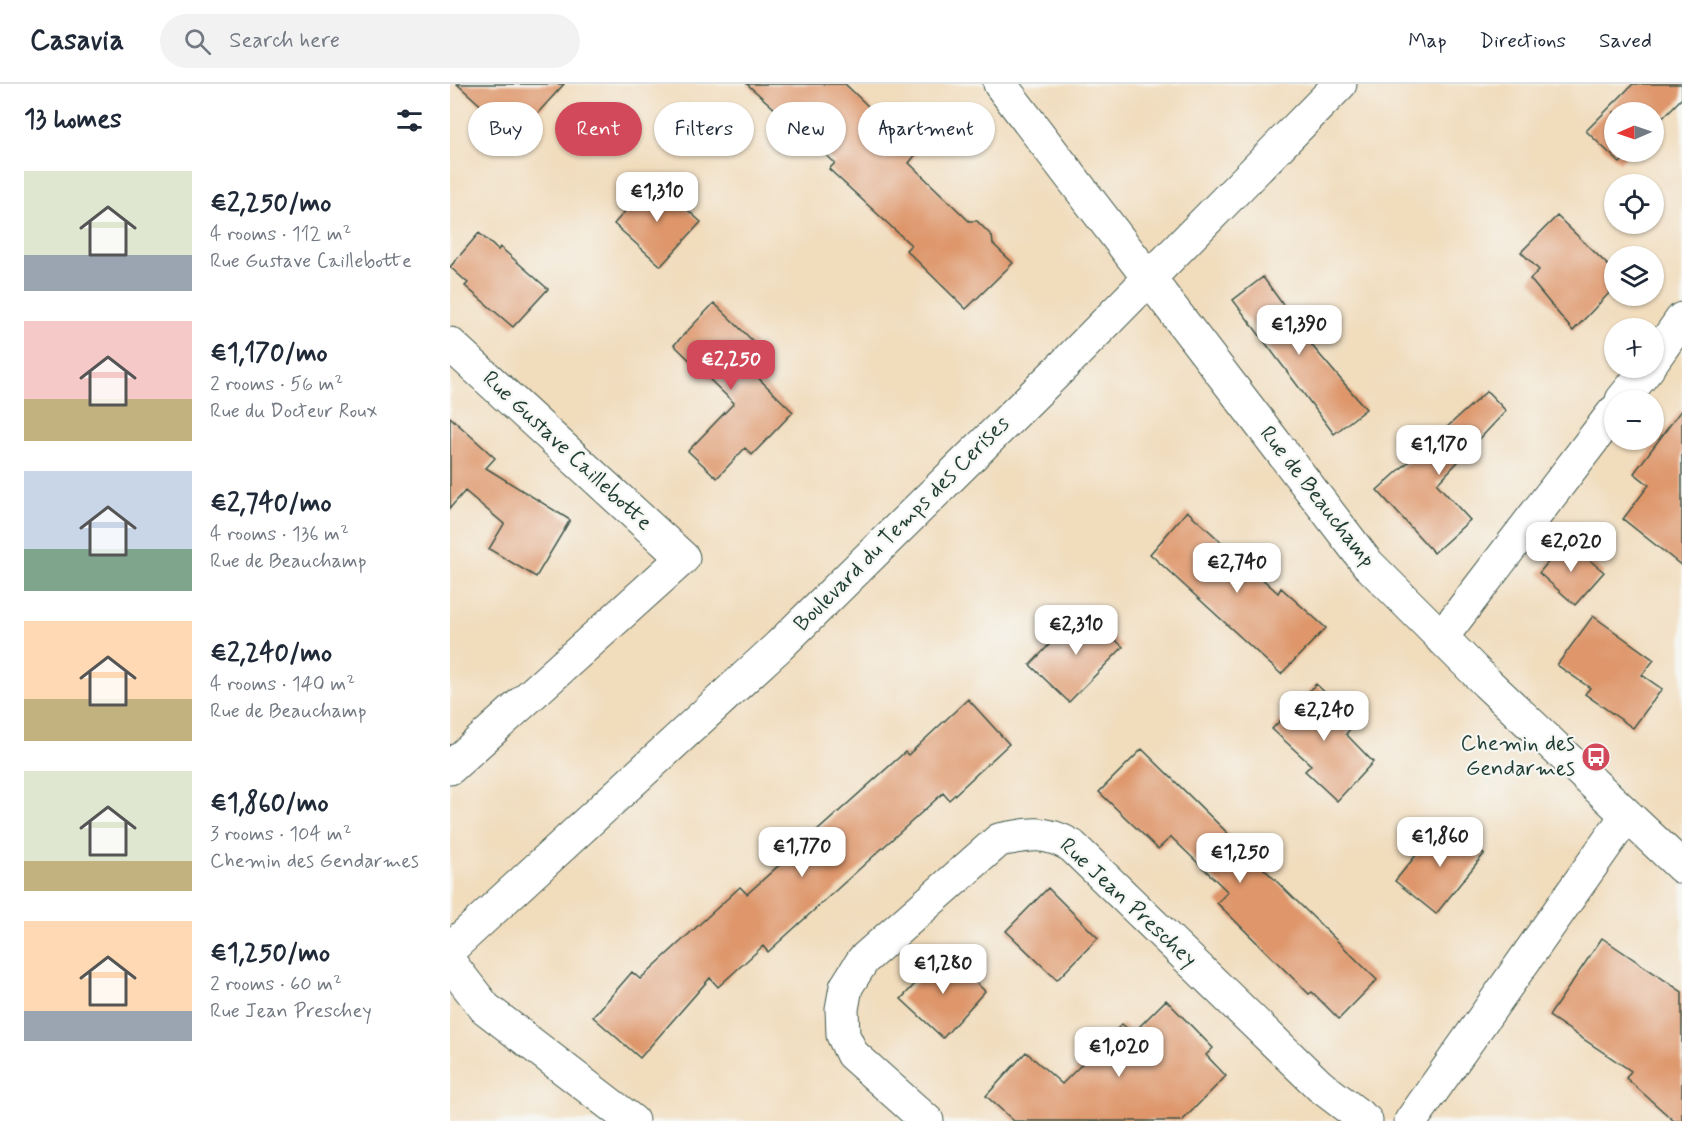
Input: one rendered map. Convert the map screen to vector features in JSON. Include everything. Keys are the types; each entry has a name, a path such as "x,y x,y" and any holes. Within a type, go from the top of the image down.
{"street":[{"name":"Rue de Beauchamp","path":"1000,84 1367,563 1441,638 1682,867"},
{"name":"Boulevard du Temps des Cerises","path":"450,949 778,646 1069,360 1340,84"},
{"path":"1664,344 1682,319"},
{"name":"Rue Gustave Caillebotte","path":"450,344 683,558 454,758"},
{"path":"1630,390 1640,378"},
{"path":"1441,638 1604,425"},
{"path":"1411,1121 1627,815"},
{"name":"Rue Jean Preschey","path":"927,1121 852,1054 843,1035 842,1009 846,987 863,960 999,840 1028,834 1054,835 1072,846 1320,1086 1366,1121"},
{"path":"450,963 484,1008 632,1121"}],"building":[{"path":"457,84 564,84 543,107 543,102 477,102"},
{"path":"747,84 845,84 864,102 858,102 858,156 915,156 909,163 969,221 977,221 992,236 993,244 1013,263 966,309 906,250 911,245 829,169 835,163 827,156 846,156 846,102 767,102"},
{"path":"1633,84 1682,84 1682,98 1664,117 1664,102 1615,102"},
{"path":"1604,113 1604,148 1586,131"},
{"path":"653,179 701,222 661,266 614,224"},
{"path":"1557,216 1604,261 1604,298 1573,331 1530,279 1539,270 1521,252"},
{"path":"479,233 498,250 500,247 548,289 513,327 465,286 468,283 450,267"},
{"path":"1263,277 1314,348 1366,409 1334,434 1233,300"},
{"path":"714,303 756,344 740,360 793,412 752,455 745,448 717,478 688,451 734,403 674,345"},
{"path":"1487,391 1506,411 1437,484 1470,520 1434,553 1377,490"},
{"path":"1682,409 1682,566 1623,519 1649,485 1634,473 1651,450 1664,450 1664,433"},
{"path":"450,417 495,458 486,468 570,520 536,577 489,549 504,524 465,491 450,508"},
{"path":"1187,511 1278,593 1281,588 1326,628 1281,674 1150,554"},
{"path":"1566,541 1604,572 1575,605 1539,573"},
{"path":"1083,609 1123,647 1069,702 1030,665"},
{"path":"1593,616 1654,660 1642,675 1662,689 1633,728 1585,694 1590,688 1557,665"},
{"path":"1316,684 1356,722 1346,734 1373,762 1337,801 1305,771 1311,765 1272,729"},
{"path":"968,699 1009,744 949,800 943,793 768,952 763,946 718,987 710,978 640,1058 593,1017 632,972 640,979 740,887 747,894 905,752 908,755"},
{"path":"1142,749 1377,980 1339,1019 1312,992 1309,994 1217,903 1228,892 1171,837 1158,849 1099,792"},
{"path":"1444,821 1484,854 1436,914 1395,881"},
{"path":"1048,888 1098,938 1057,980 1006,931"},
{"path":"1602,938 1682,992 1682,1121 1674,1121 1626,1078 1631,1071 1549,1016"},
{"path":"944,953 985,991 943,1038 901,999"},
{"path":"1166,1000 1213,1048 1206,1055 1226,1076 1182,1121 1014,1121 986,1096 1026,1052 1062,1084 1122,1024 1133,1033"}],"place":[{"name":"Chemin des Gendarmes","path":"1596,757"}]}
